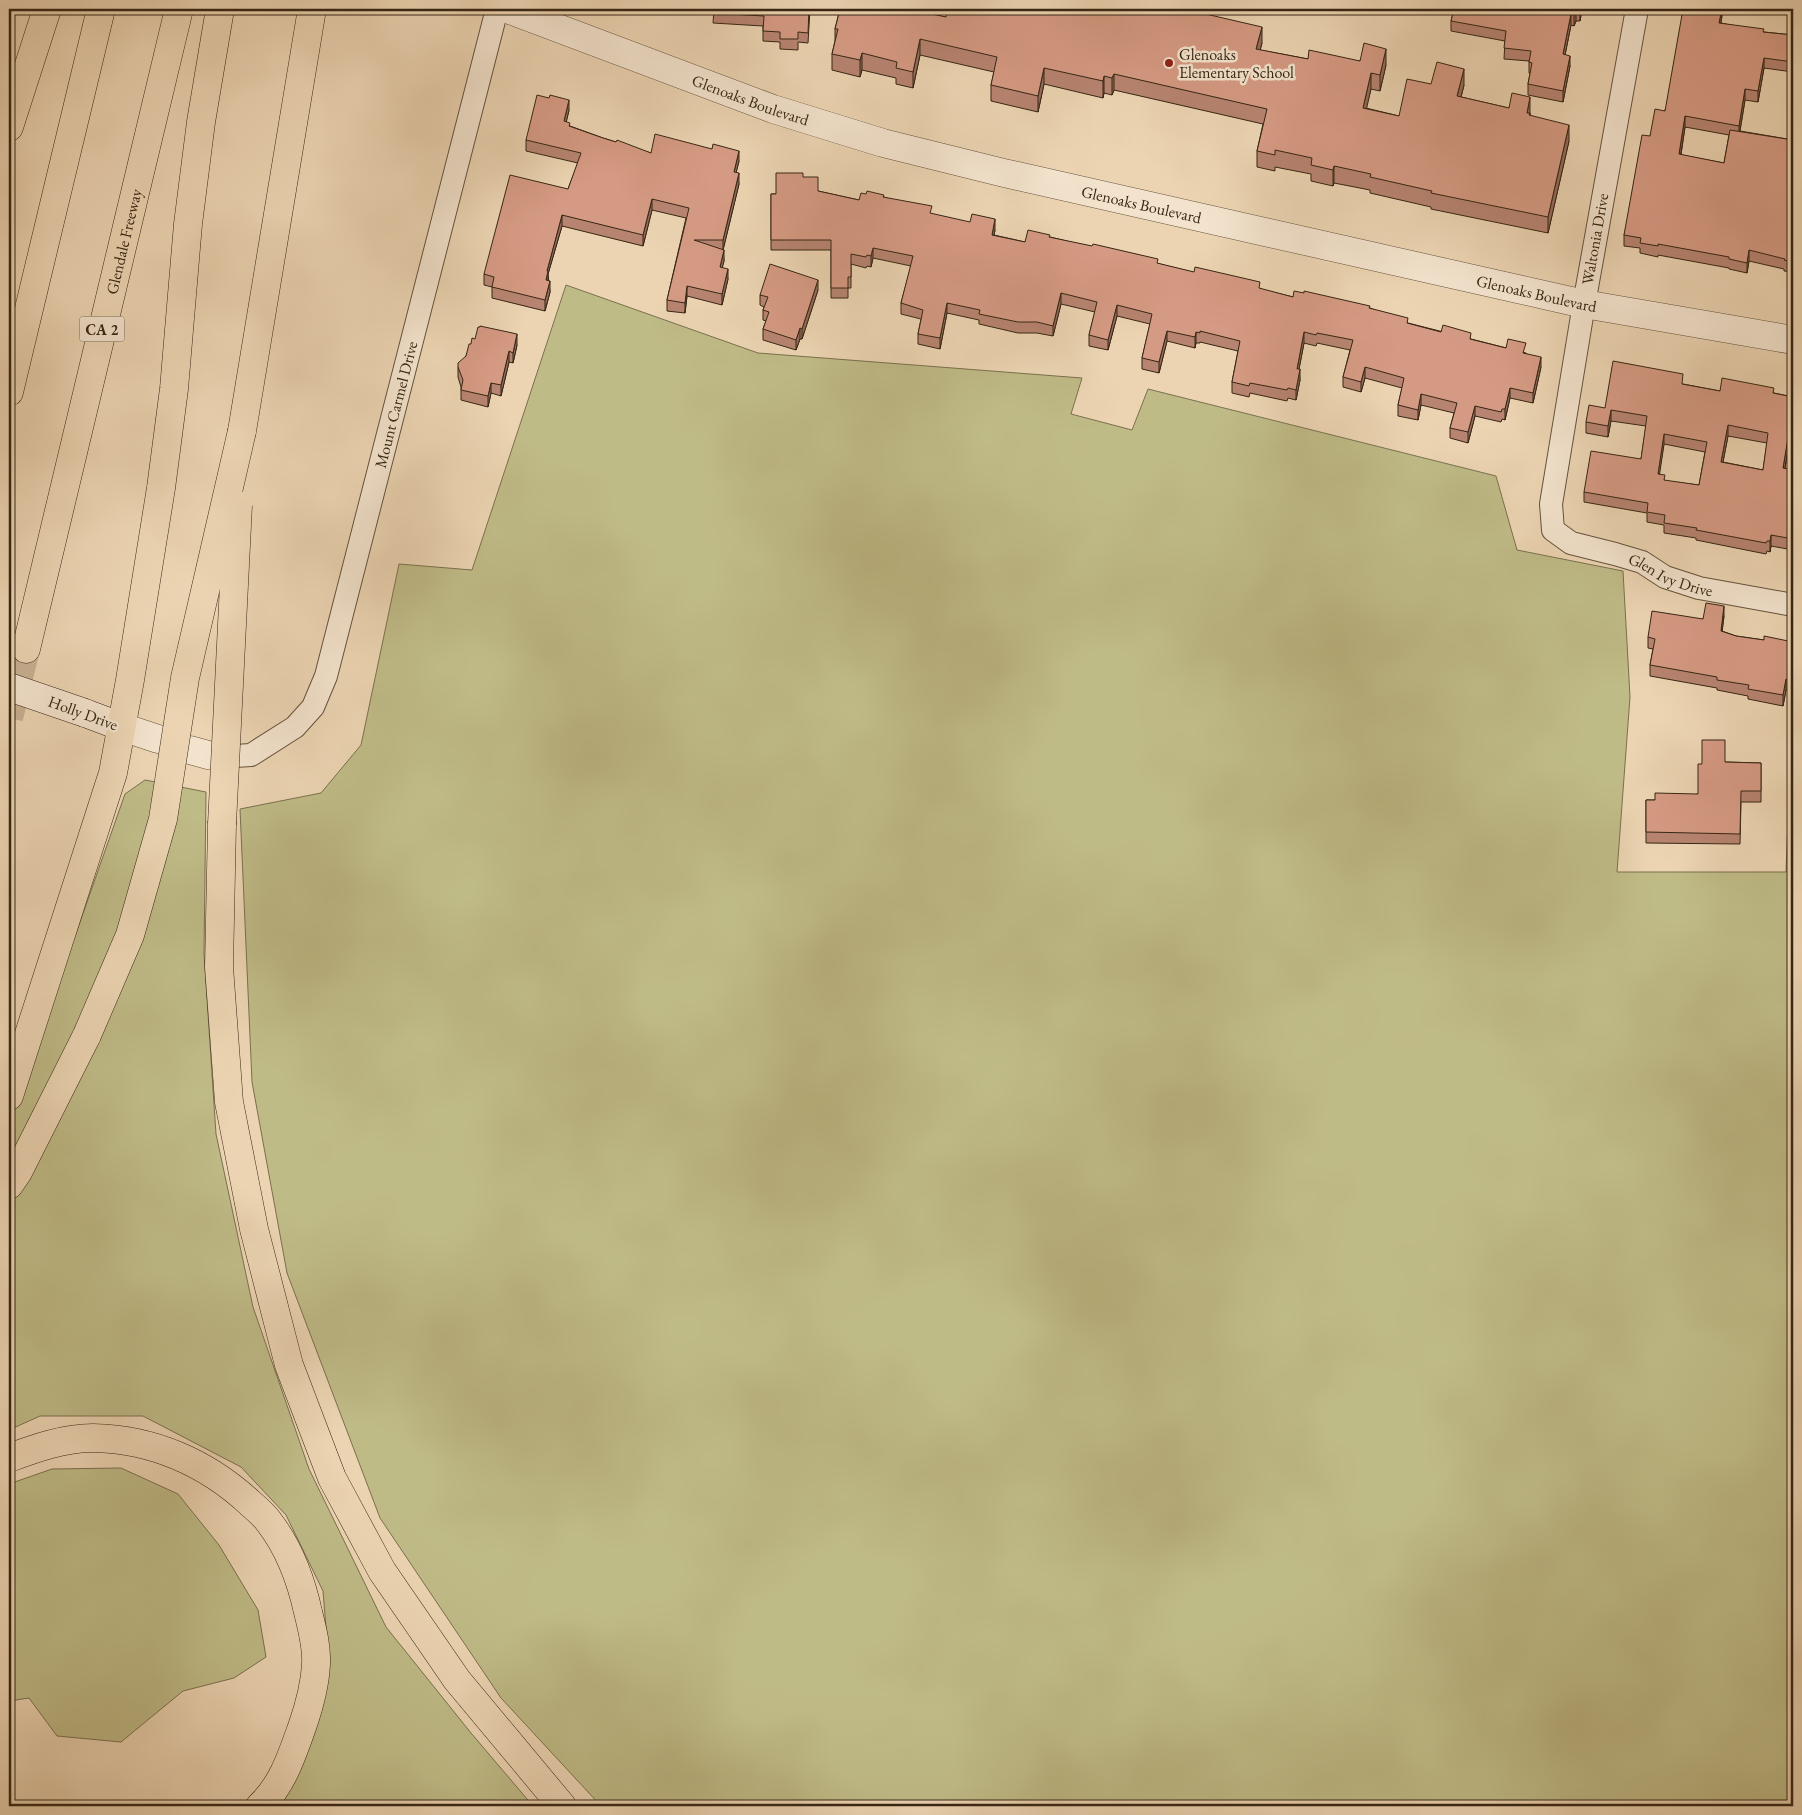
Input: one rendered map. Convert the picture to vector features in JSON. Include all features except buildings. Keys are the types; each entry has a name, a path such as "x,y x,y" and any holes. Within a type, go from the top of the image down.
{"highway":[{"path":"9,127 48,9"},
{"path":"9,392 101,9"},
{"name":"Glendale Freeway","path":"26,649 179,9"},
{"path":"9,1096 113,773 122,727 162,479 174,389 189,215 201,122 220,9"},
{"path":"9,1185 18,1172 87,1035 130,936 163,819 185,678 242,431 312,9"},
{"path":"242,431 222,824 219,968 229,1102 254,1229 289,1365 332,1478 382,1571 457,1680 562,1806"},
{"path":"9,1458 47,1444 92,1438 134,1442 174,1453 208,1471 236,1490 269,1521 289,1554 304,1590 312,1628 316,1663 308,1710 290,1760 268,1798 260,1806"}],"street":[{"name":"Mount Carmel Drive","path":"235,756 251,755 295,727 312,707 326,676 497,9"},
{"name":"Glenoaks Boulevard","path":"507,9 773,109 883,143 1004,173 1584,304 1793,340"},
{"name":"Waltonia Drive","path":"1553,530 1551,504 1584,304 1637,9"},
{"name":"Glen Ivy Drive","path":"1553,530 1571,544 1642,562 1665,576 1699,588 1793,605"},
{"name":"Holly Drive","path":"9,687 158,739"}],"shaded area":[{"path":"566,285 758,353 1082,378 1071,414 1132,430 1148,389 1496,476 1517,550 1623,571 1630,697 1617,872 1786,872 1791,738 1793,738 1793,1806 601,1806 501,1698 380,1518 287,1273 252,1082 240,809 321,793 361,745 399,564 472,570"},
{"path":"145,780 206,792 204,954 216,1134 253,1307 309,1469 386,1627 471,1733 533,1806 270,1806 328,1652 323,1591 286,1515 241,1467 143,1416 40,1416 9,1430 9,1124 125,794"},
{"path":"121,1468 178,1494 219,1545 258,1610 266,1657 234,1678 183,1691 121,1742 57,1736 29,1698 9,1701 9,1484 52,1469"}],"tunnel":[{"path":"9,718 26,649"}],"place":[{"name":"Glenoaks Elementary School","path":"1169,63"}]}
